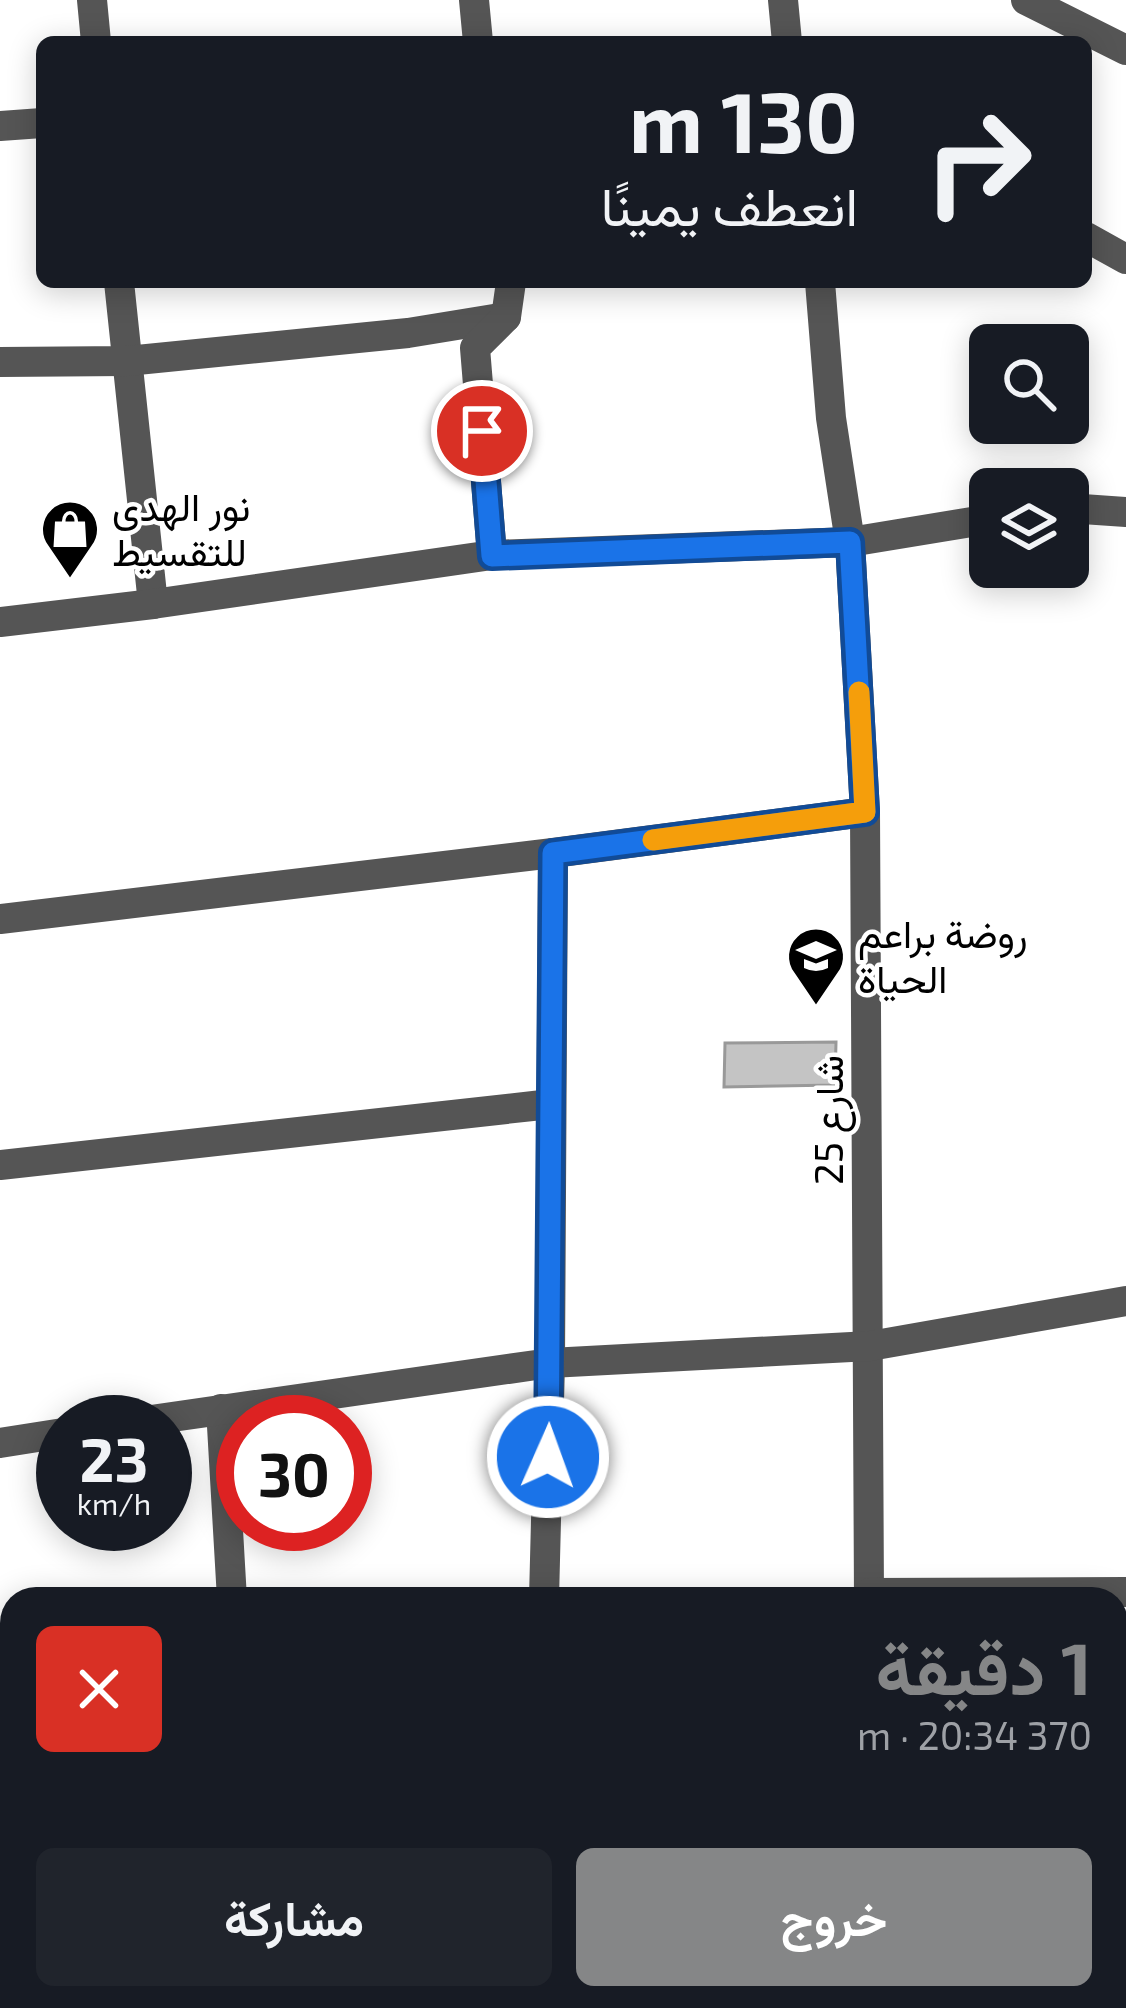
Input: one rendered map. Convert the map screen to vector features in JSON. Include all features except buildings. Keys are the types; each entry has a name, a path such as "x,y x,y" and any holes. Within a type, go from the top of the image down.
{"street":[{"path":"92,0 95,36"},
{"path":"474,0 477,36"},
{"path":"784,0 787,36"},
{"path":"1026,0 1126,50"},
{"path":"0,126 36,123"},
{"path":"1092,240 1126,259"},
{"path":"120,288 153,604"},
{"path":"492,556 475,348 506,317 510,288"},
{"name":"شارع 25","path":"820,288 831,418 850,542 865,812 869,1587"},
{"path":"0,362 127,361 408,334 506,317"},
{"path":"1089,509 1126,512"},
{"path":"0,622 492,556 850,542 969,522"},
{"path":"0,919 865,812"},
{"path":"544,1587 553,853"},
{"path":"0,1165 550,1103"},
{"path":"321,1395 550,1363 870,1346 1126,1301"},
{"path":"0,1442 36,1437"},
{"path":"229,1551 231,1587"}],"slow traffic":[{"path":"653,840 865,812 859,692"}],"place":[{"name":"نور الهدى للتقسيط","path":"70,580"},
{"name":"روضة براعم الحياة","path":"816,1007"}],"route":[{"path":"482,431 492,556 850,542 865,812 553,853 548,1457"}]}
